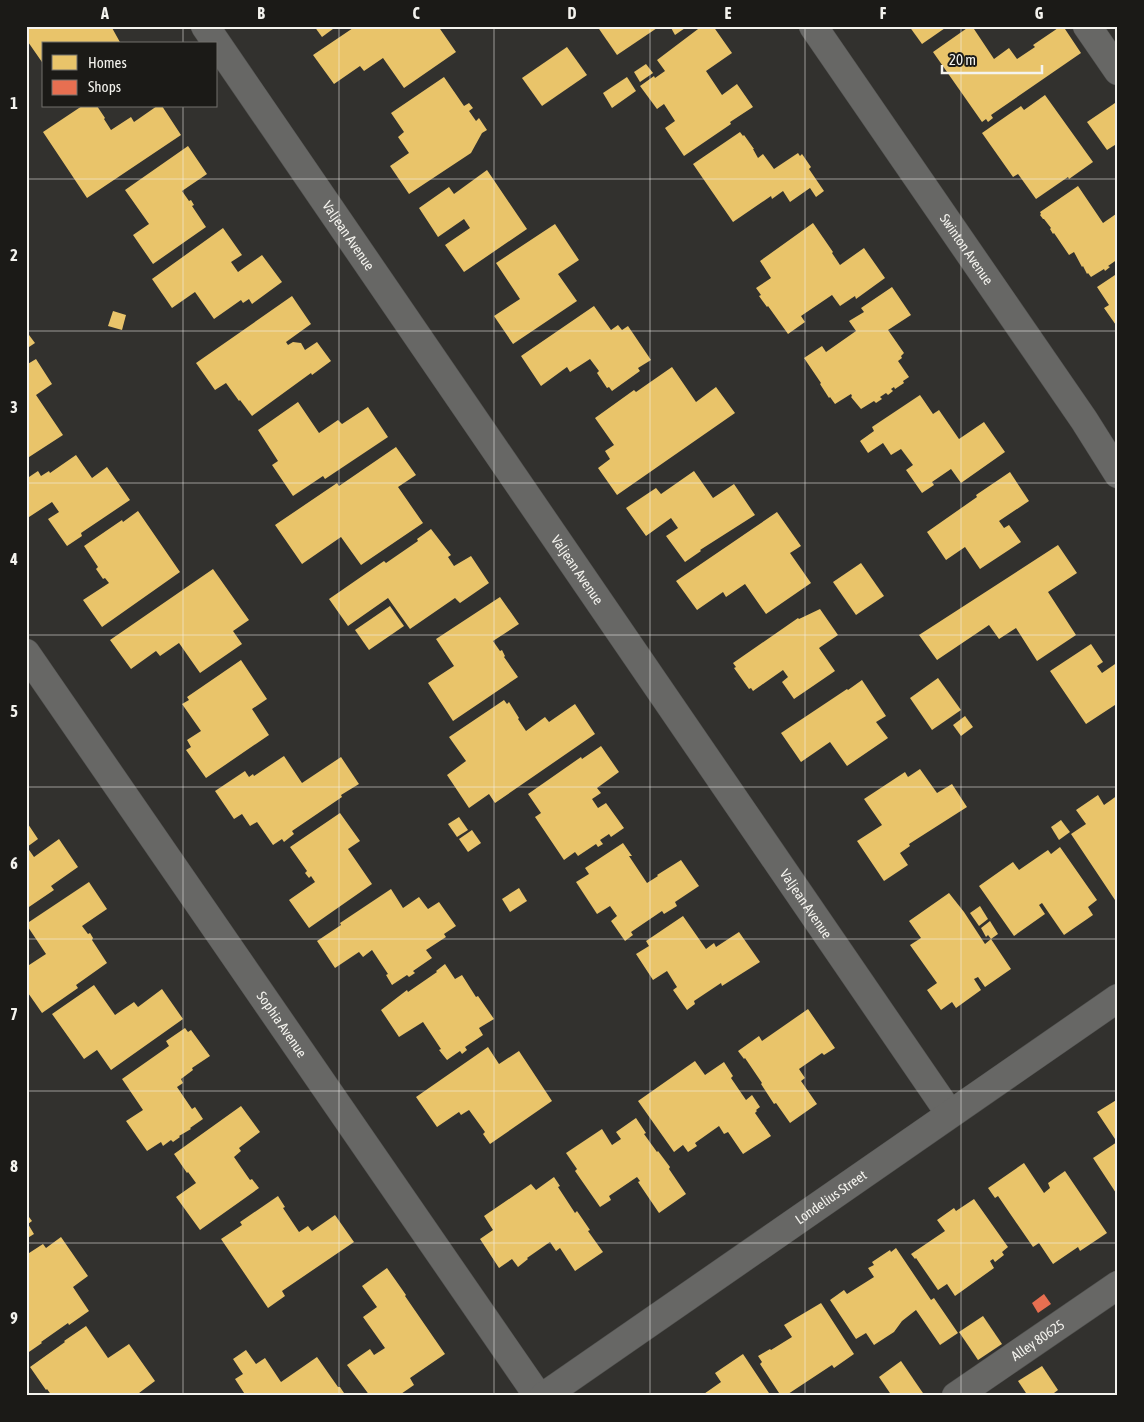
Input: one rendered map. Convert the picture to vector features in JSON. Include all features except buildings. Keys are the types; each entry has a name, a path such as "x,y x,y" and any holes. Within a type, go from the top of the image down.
{"street":[{"name":"Valjean Avenue","path":"205,26 216,42"},
{"name":"Swinton Avenue","path":"813,26 1084,420 1118,474"},
{"path":"1087,26 1118,70"},
{"name":"Valjean Avenue","path":"218,45 950,1114"},
{"name":"Sophia Avenue","path":"26,652 538,1396"},
{"name":"Londelius Street","path":"544,1396 1118,998"},
{"name":"Alley 80625","path":"956,1396 1118,1285"}]}
